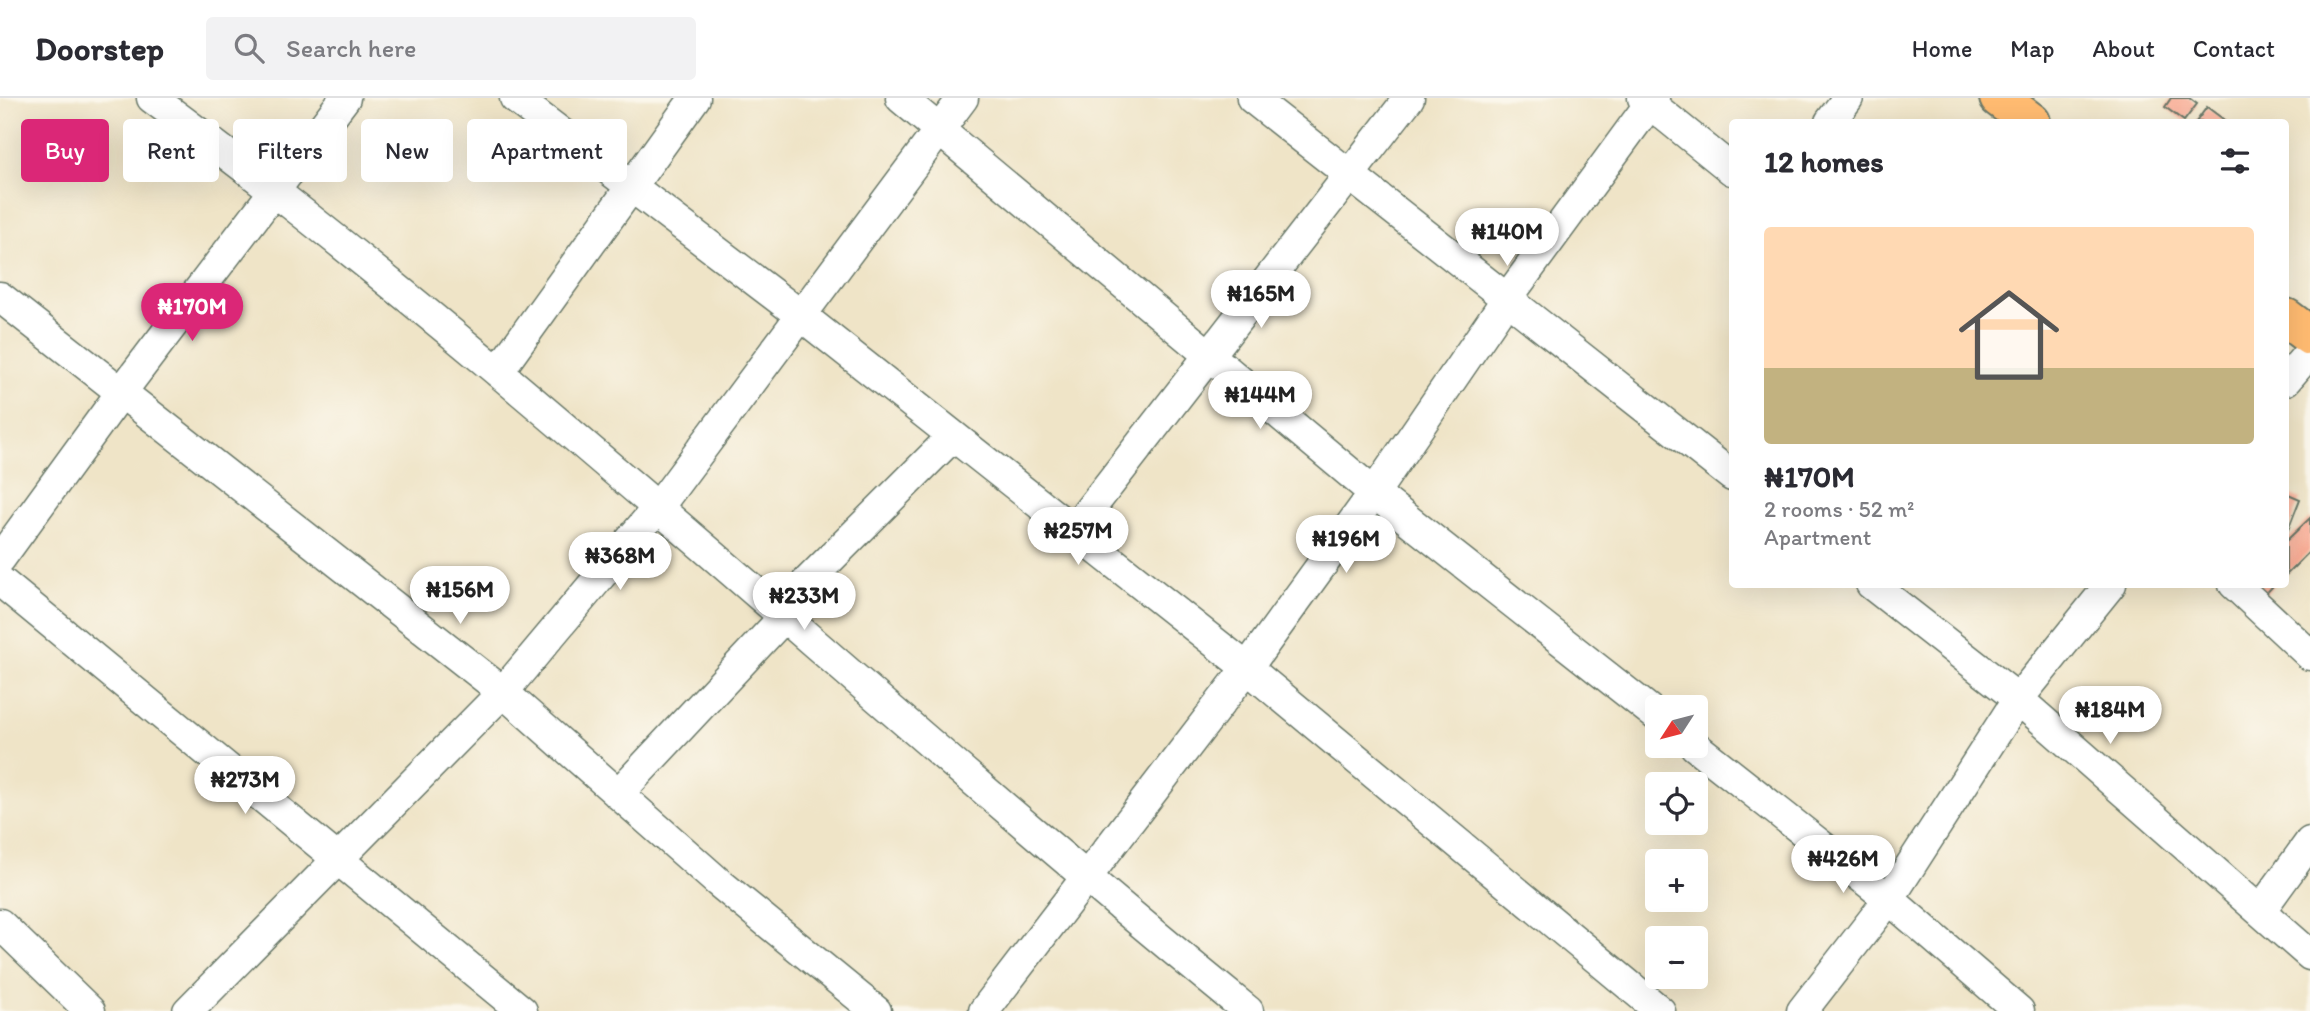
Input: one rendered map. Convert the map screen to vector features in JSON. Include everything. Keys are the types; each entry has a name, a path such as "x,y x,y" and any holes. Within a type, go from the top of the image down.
{"highway":[{"path":"1999,98 2027,119"},
{"path":"2289,319 2310,336"}],"street":[{"path":"152,98 277,191 659,506 1087,880 1248,1011"},
{"path":"0,559 123,390 277,191 345,98"},
{"path":"515,98 803,317 1247,668 1660,1011"},
{"path":"498,372 695,98"},
{"path":"901,98 1374,493 1645,707"},
{"path":"188,1011 503,692 659,506 803,317 963,98"},
{"path":"1252,98 1729,474"},
{"path":"1073,531 1209,354 1351,177 1409,98"},
{"path":"1832,119 1848,98"},
{"path":"984,1011 1247,668 1374,493 1506,300 1649,100 1729,167"},
{"path":"0,297 123,390 503,692 718,882 876,1011"},
{"path":"2289,376 2310,352"},
{"path":"618,794 785,616 806,584 953,436"},
{"path":"0,581 522,1011"},
{"path":"1876,588 2018,699 2310,955"},
{"path":"1802,1011 1889,899 2018,699 2109,588"},
{"path":"2238,588 2310,655"},
{"path":"1708,756 1889,899 2012,1009"},
{"path":"2260,911 2310,842"},
{"path":"0,924 90,1011"}],"building":[{"path":"2171,98 2189,98 2197,104 2186,119 2181,119 2165,107"},
{"path":"2207,107 2223,119 2198,119"},
{"path":"2289,494 2300,499 2289,527"},
{"path":"2310,518 2310,551 2289,572 2289,538"},
{"path":"2250,588 2271,588 2258,602"}]}
